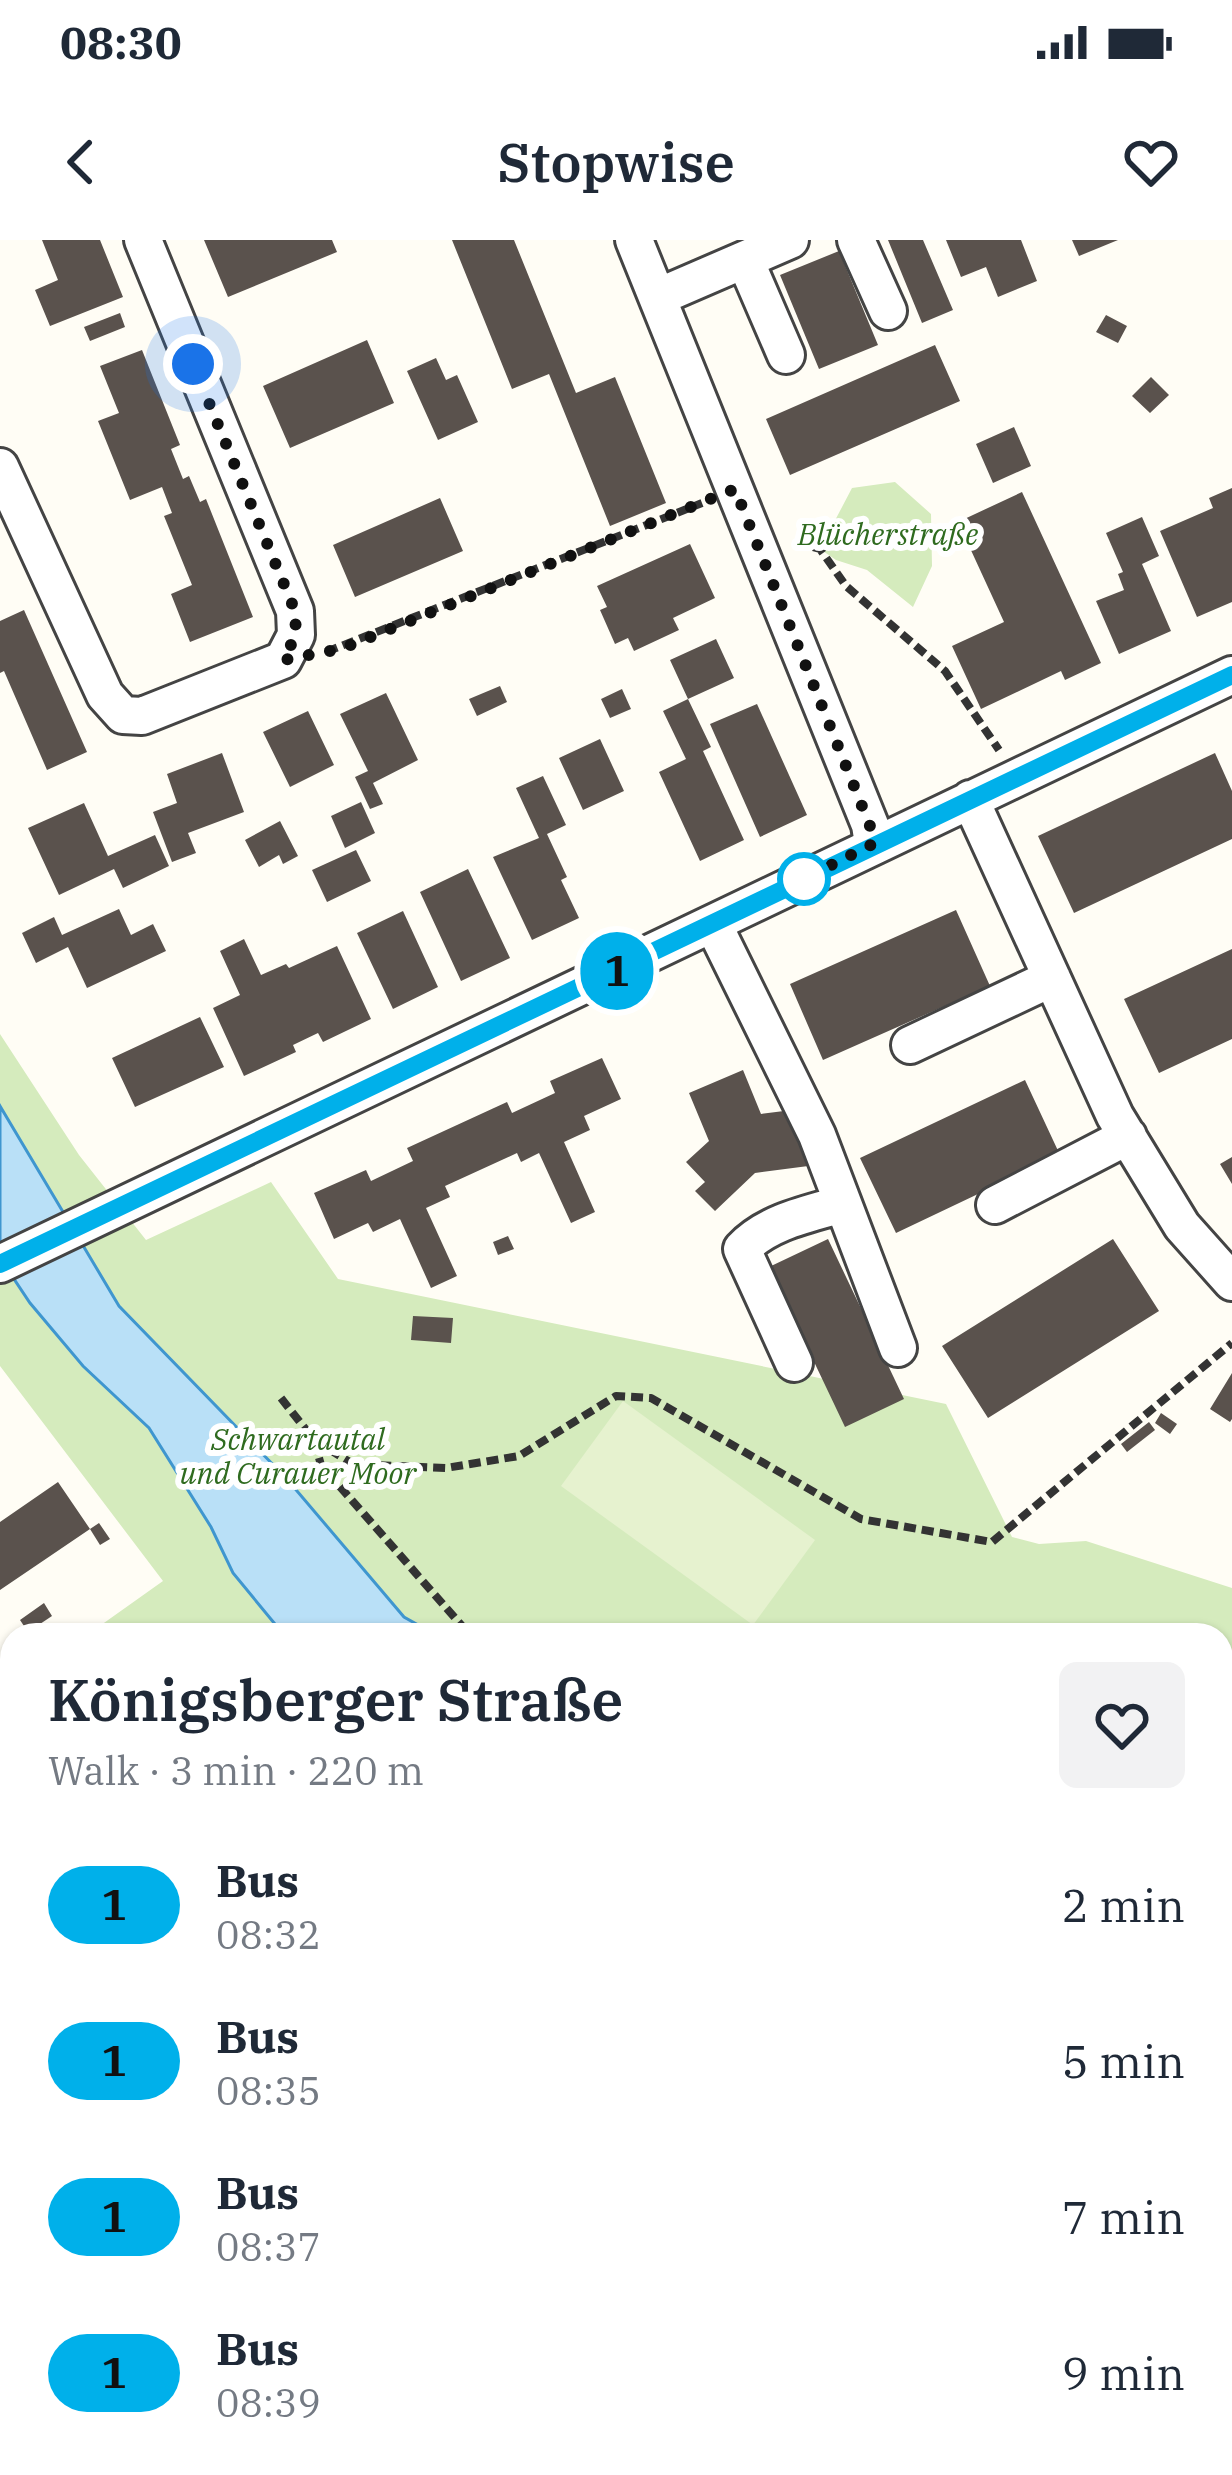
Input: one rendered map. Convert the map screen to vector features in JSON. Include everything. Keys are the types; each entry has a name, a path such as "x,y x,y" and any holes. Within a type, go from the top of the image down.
{"street":[{"path":"0,467 105,695 123,715 142,716 283,660 296,635 295,611 142,240"},
{"path":"634,240 870,826 873,844"},
{"path":"658,297 790,240"},
{"path":"856,240 888,311"},
{"path":"745,260 786,355"},
{"path":"0,1264 1232,675"},
{"path":"970,799 1127,1136 1182,1226 1232,1282"},
{"path":"712,924 817,1135 898,1348"},
{"path":"910,1045 1052,978"},
{"path":"995,1204 1127,1136"},
{"path":"794,1363 742,1249 753,1238 793,1218 843,1204"}],"path":[{"path":"283,660 341,649 735,489"},
{"path":"751,530 820,549 846,586 945,671 1017,776"},
{"path":"281,1398 314,1440 353,1464 446,1468 519,1456 616,1396 651,1398 861,1519 992,1542 1232,1342"},
{"path":"314,1440 321,1465 459,1623"}],"green space":[{"name":"Blücherstraße","path":"895,482 931,514 932,566 913,607 867,570 820,549 852,488"},
{"name":"Schwartautal und Curauer Moor","path":"0,1034 79,1155 146,1240 271,1182 338,1279 946,1404 1012,1537 1039,1544 1086,1541 1232,1588 1232,1623 104,1623 163,1581 0,1366"},
{"path":"623,1401 815,1540 750,1623 561,1486"}],"water":[{"path":"0,1106 119,1306 286,1478 404,1617 415,1623 274,1623 233,1573 211,1527 149,1428 83,1366 30,1303 0,1258"}],"building":[{"path":"42,240 100,240 123,297 50,326 35,290 58,280"},
{"path":"204,240 332,240 337,252 228,297"},
{"path":"452,240 514,240 576,393 615,377 666,503 610,526 549,374 512,389"},
{"path":"888,240 923,240 953,310 922,323"},
{"path":"946,240 1021,240 1037,281 998,297 986,267 961,277"},
{"path":"1072,240 1118,240 1079,256"},
{"path":"839,251 878,345 819,369 780,275"},
{"path":"120,313 125,327 90,341 84,327"},
{"path":"1106,315 1127,326 1118,343 1096,332"},
{"path":"367,340 394,403 290,448 263,386"},
{"path":"935,345 960,401 790,475 766,419"},
{"path":"142,350 180,445 171,449 183,479 189,476 200,502 206,499 253,617 190,642 171,594 192,585 164,516 172,513 162,487 130,500 98,421 119,413 100,366"},
{"path":"436,358 446,380 457,375 478,422 438,440 407,371"},
{"path":"1151,377 1169,395 1150,413 1132,396"},
{"path":"1014,427 1031,466 993,483 976,444"},
{"path":"1232,488 1232,602 1197,617 1160,531 1213,508 1209,498"},
{"path":"1022,492 1101,663 1065,680 1061,671 981,709 952,646 1004,622 958,522"},
{"path":"440,498 463,551 355,597 333,545"},
{"path":"1142,517 1159,556 1142,564 1171,631 1119,654 1096,601 1124,590 1118,574 1123,572 1106,533"},
{"path":"690,544 715,598 673,618 679,630 634,651 628,638 615,644 600,610 607,607 597,586"},
{"path":"24,610 87,752 47,770 4,671 0,673 0,621"},
{"path":"716,639 734,678 688,699 670,660"},
{"path":"500,686 507,702 477,716 469,699"},
{"path":"622,689 631,709 610,718 601,699"},
{"path":"386,693 418,760 373,783 383,804 370,809 355,777 368,771 340,714"},
{"path":"688,699 711,747 703,751 744,840 700,861 659,772 686,759 663,711"},
{"path":"757,704 807,815 760,837 710,724"},
{"path":"308,711 334,765 290,787 263,732"},
{"path":"600,739 624,791 583,810 559,758"},
{"path":"222,753 244,812 188,833 196,853 172,862 153,812 177,803 167,774"},
{"path":"1215,753 1232,791 1232,839 1074,913 1038,836"},
{"path":"543,776 566,825 547,834 579,918 532,940 493,857 539,838 516,788"},
{"path":"361,802 375,833 345,848 331,816"},
{"path":"84,803 108,856 155,835 169,866 123,888 114,869 59,895 28,828"},
{"path":"280,821 298,856 283,864 279,855 259,867 245,840"},
{"path":"356,850 371,881 327,902 312,870"},
{"path":"468,869 510,958 461,981 420,892"},
{"path":"119,909 131,935 153,924 166,951 87,988 68,947 36,963 22,933 54,917 62,935"},
{"path":"956,910 990,986 823,1060 790,984"},
{"path":"403,911 438,987 393,1009 357,933"},
{"path":"244,939 261,975 337,946 371,1019 323,1042 318,1033 293,1045 296,1052 244,1076 213,1008 240,995 220,951"},
{"path":"1232,949 1232,1039 1159,1073 1124,999"},
{"path":"200,1017 224,1067 135,1107 112,1058"},
{"path":"602,1058 621,1099 584,1116 590,1130 564,1142 595,1212 571,1223 539,1153 521,1162 517,1153 445,1186 450,1197 426,1208 457,1276 431,1288 400,1219 373,1232 368,1223 334,1239 314,1193 366,1170 371,1181 413,1161 407,1148 507,1102 512,1113 555,1093 550,1081"},
{"path":"743,1070 761,1114 800,1109 816,1165 755,1173 715,1211 695,1191 705,1182 686,1162 709,1141 689,1093"},
{"path":"1025,1080 1060,1155 896,1233 860,1158"},
{"path":"1232,1157 1232,1184 1220,1164"},
{"path":"508,1236 514,1249 498,1255 493,1242"},
{"path":"828,1239 904,1399 845,1427 769,1267"},
{"path":"1113,1239 1159,1311 988,1418 942,1346"},
{"path":"413,1316 453,1318 451,1343 411,1340"},
{"path":"1232,1373 1232,1419 1230,1422 1210,1409"},
{"path":"1161,1413 1177,1424 1170,1434 1155,1423"},
{"path":"1149,1422 1155,1430 1127,1452 1121,1444"},
{"path":"58,1482 90,1529 0,1590 0,1522"},
{"path":"99,1523 110,1539 100,1545 90,1529"},
{"path":"44,1603 52,1616 42,1623 20,1620"}],"bus line":[{"name":"1","path":"0,1264 1232,675"}],"route":[{"path":"193,364 295,611 296,635 283,660 341,649 735,489 870,826 873,844 792,885 804,879"}]}
